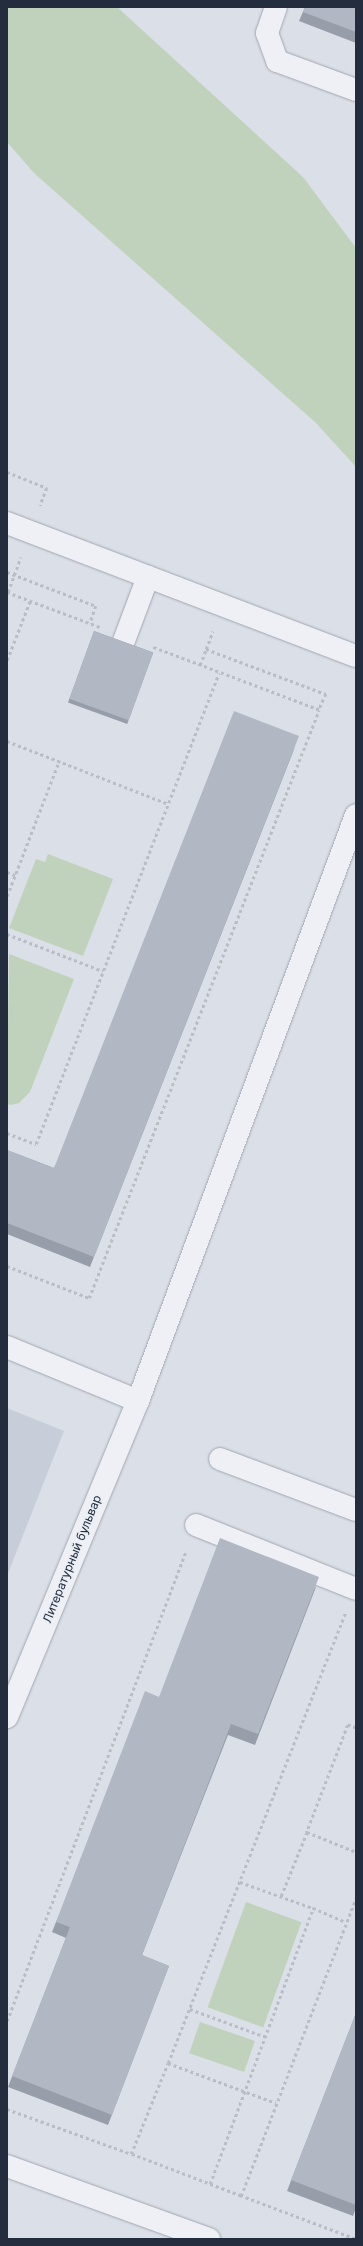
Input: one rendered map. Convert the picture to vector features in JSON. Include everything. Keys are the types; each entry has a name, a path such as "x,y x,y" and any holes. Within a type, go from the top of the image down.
{"street":[{"path":"276,7 267,34 277,61 356,90"},
{"path":"7,523 356,656"},
{"path":"124,642 148,577"},
{"name":"Литературный бульвар","path":"7,1717 138,1400 356,815"},
{"path":"7,1347 138,1400"},
{"path":"220,1458 356,1510"},
{"path":"196,1525 355,1589"},
{"path":"7,2166 210,2239"}],"path":[{"path":"7,572 96,606 90,623"},
{"path":"7,592 90,623 124,642 200,665 319,710"},
{"path":"7,660 30,601"},
{"path":"7,1266 89,1298 326,694 206,649 200,665"},
{"path":"7,1133 36,1144 220,673"},
{"path":"7,741 169,804"},
{"path":"7,896 59,761"},
{"path":"7,872 15,875"},
{"path":"7,934 104,971"},
{"path":"7,2022 187,1548"},
{"path":"132,2154 355,1589"},
{"path":"281,1896 348,1725 356,1728"},
{"path":"307,1832 356,1852"},
{"path":"240,1882 313,1908 346,1922"},
{"path":"241,2196 356,1898"},
{"path":"210,2184 246,2092 313,1908"},
{"path":"190,2009 266,2037"},
{"path":"168,2063 276,2103"},
{"path":"7,2109 132,2154 355,2239"}],"shaded area":[{"path":"7,1408 64,1431 7,1576"}],"green space":[{"path":"7,7 117,7 303,177 356,248 356,467 316,423 34,173 7,142"},
{"path":"48,854 113,879 83,956 9,928 36,859 45,862"},
{"path":"9,954 74,979 30,1092 19,1103 11,1105 7,1104"},
{"path":"246,1902 301,1922 263,2027 208,2007"},
{"path":"200,2022 255,2041 244,2072 189,2053"}],"building":[{"path":"305,7 356,7 356,32 303,12"},
{"path":"94,631 153,653 129,720 69,699"},
{"path":"234,711 299,736 94,1257 7,1223 7,1150 54,1168"},
{"path":"220,1538 319,1577 258,1734 231,1724 142,1955 169,1966 112,2115 12,2076 70,1927 56,1922 145,1691 159,1697"},
{"path":"356,2013 356,2205 291,2180"}]}
